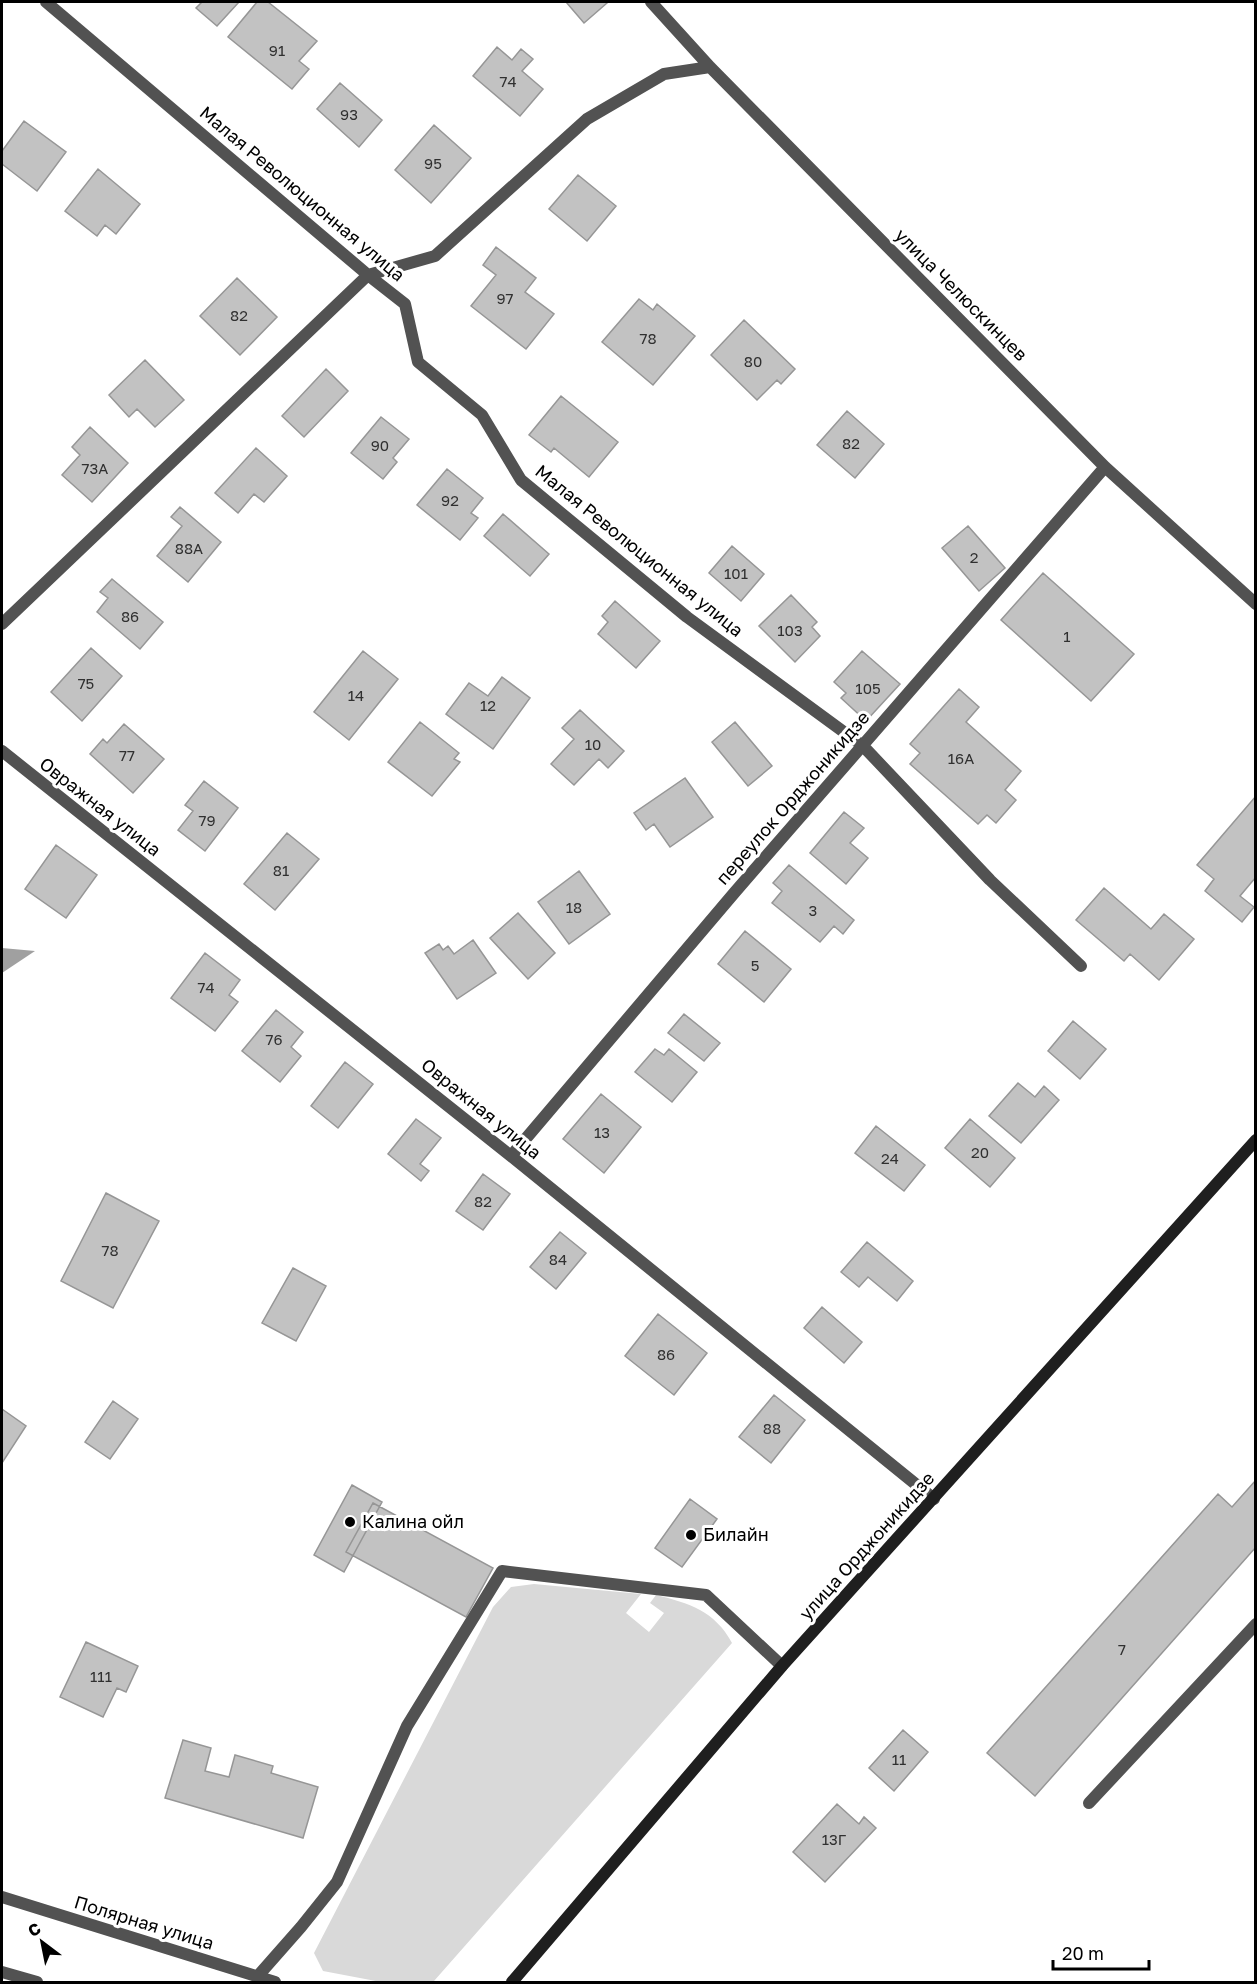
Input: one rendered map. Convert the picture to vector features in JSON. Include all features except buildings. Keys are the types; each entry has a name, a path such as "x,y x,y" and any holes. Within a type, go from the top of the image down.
{"main road":[{"name":"улица Орджоникидзе","path":"512,1983 782,1666 1256,1140"}],"street":[{"name":"Малая Революционная улица","path":"46,2 405,304 418,363 482,415 521,480 687,617 863,746 990,880 1081,966"},
{"name":"улица Челюскинцев","path":"651,2 710,67 1105,467 1256,604"},
{"path":"2,624 368,275 435,256 587,119 664,74 710,67"},
{"name":"переулок Орджоникидзе","path":"511,1155 735,892 1105,467"},
{"name":"Овражная улица","path":"2,751 511,1155 934,1499"},
{"path":"257,1977 337,1882 407,1726 502,1571 706,1594 782,1666"},
{"path":"1089,1803 1256,1624"},
{"name":"Полярная улица","path":"2,1897 275,1983"},
{"path":"2,1972 37,1983"}],"shaded area":[{"path":"2,948 35,951 2,973"},
{"path":"534,1584 641,1594 626,1613 649,1632 664,1613 650,1603 656,1595 679,1601 700,1610 718,1623 732,1643 434,1981 381,1982 323,1971 314,1953 493,1607 511,1587"}],"place":[{"name":"Калина ойл","path":"350,1522"},
{"name":"Билайн","path":"691,1535"}]}
